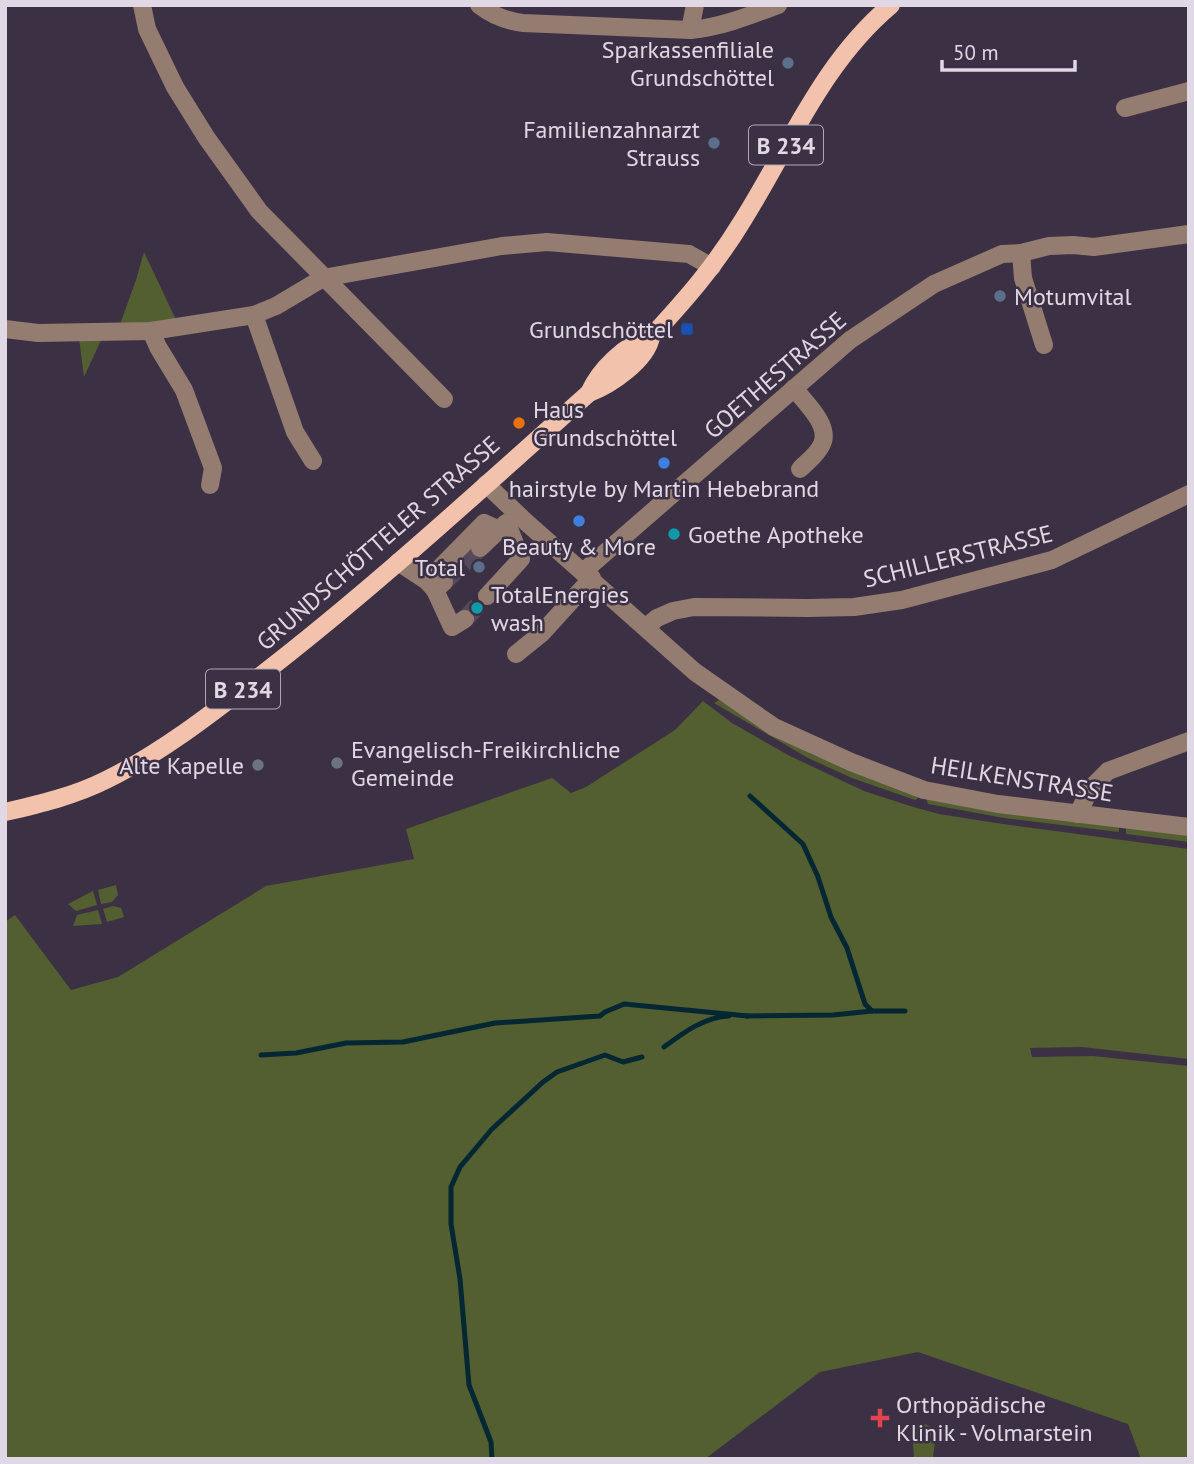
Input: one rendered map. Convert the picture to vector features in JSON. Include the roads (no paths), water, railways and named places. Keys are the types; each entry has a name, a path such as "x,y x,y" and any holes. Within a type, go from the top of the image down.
{"main road":[{"name":"GRUNDSCHÖTTELER STRASSE","path":"5,812 62,798 86,788 131,766 222,706 293,651 398,562 589,393 607,387 643,355 651,337 701,283 712,267 745,218 829,72 881,8"}],"street":[{"path":"479,5 491,15 523,23 690,30 724,25 778,5"},
{"path":"690,30 695,5"},
{"path":"138,6 175,87 206,137 259,211 444,399"},
{"path":"1125,108 1189,91"},
{"name":"GOETHESTRASSE","path":"516,654 542,633 588,575 794,388 850,340 925,289 1002,254 1021,253 1049,246 1094,247 1189,234"},
{"path":"5,328 38,333 151,331 254,315 276,306 323,278 474,251 547,242 689,254 712,267"},
{"path":"1021,253 1023,278 1044,345"},
{"path":"254,315 295,432 313,461"},
{"path":"151,331 184,390 213,468 210,485"},
{"path":"794,388 816,417 824,433 822,444 800,469"},
{"name":"HEILKENSTRASSE","path":"486,484 507,522 588,575 718,690 775,727 851,762 924,790 998,804 1189,827"},
{"name":"SCHILLERSTRASSE","path":"646,627 657,618 673,611 694,607 854,607 902,600 1052,560 1189,494"},
{"path":"480,548 507,522"},
{"path":"436,584 484,523 507,522"},
{"path":"487,597 522,559 507,522"},
{"path":"398,562 436,584 452,627 465,619"},
{"path":"1077,814 1090,789 1108,771 1189,741"}],"waterway":[{"path":"750,796 803,844 818,877 831,917 847,948 865,1004 872,1011"},
{"path":"261,1055 296,1053 346,1043 403,1042 495,1023 600,1016 624,1004 748,1016"},
{"path":"746,1016 905,1011"},
{"path":"664,1047 702,1023 729,1016"},
{"path":"492,1459 491,1442 469,1385 460,1279 451,1224 451,1187 460,1167 492,1129 557,1072 605,1055 623,1062 642,1057"}],"tunnel":[{"path":"444,582 480,548"},
{"path":"465,619 487,596"}],"place":[{"name":"Sparkassenfiliale Grundschöttel","path":"788,63"},
{"name":"Familienzahnarzt Strauss","path":"714,143"},
{"name":"Motumvital","path":"1000,296"},
{"name":"Grundschöttel","path":"687,329"},
{"name":"Haus Grundschöttel","path":"519,423"},
{"name":"hairstyle by Martin Hebebrand","path":"664,463"},
{"name":"Beauty & More","path":"579,521"},
{"name":"Goethe Apotheke","path":"674,534"},
{"name":"Total","path":"479,567"},
{"name":"TotalEnergies wash","path":"477,608"},
{"name":"Evangelisch-Freikirchliche Gemeinde","path":"337,763"},
{"name":"Alte Kapelle","path":"258,765"},
{"name":"Orthopädische Klinik - Volmarstein","path":"880,1418"}]}
